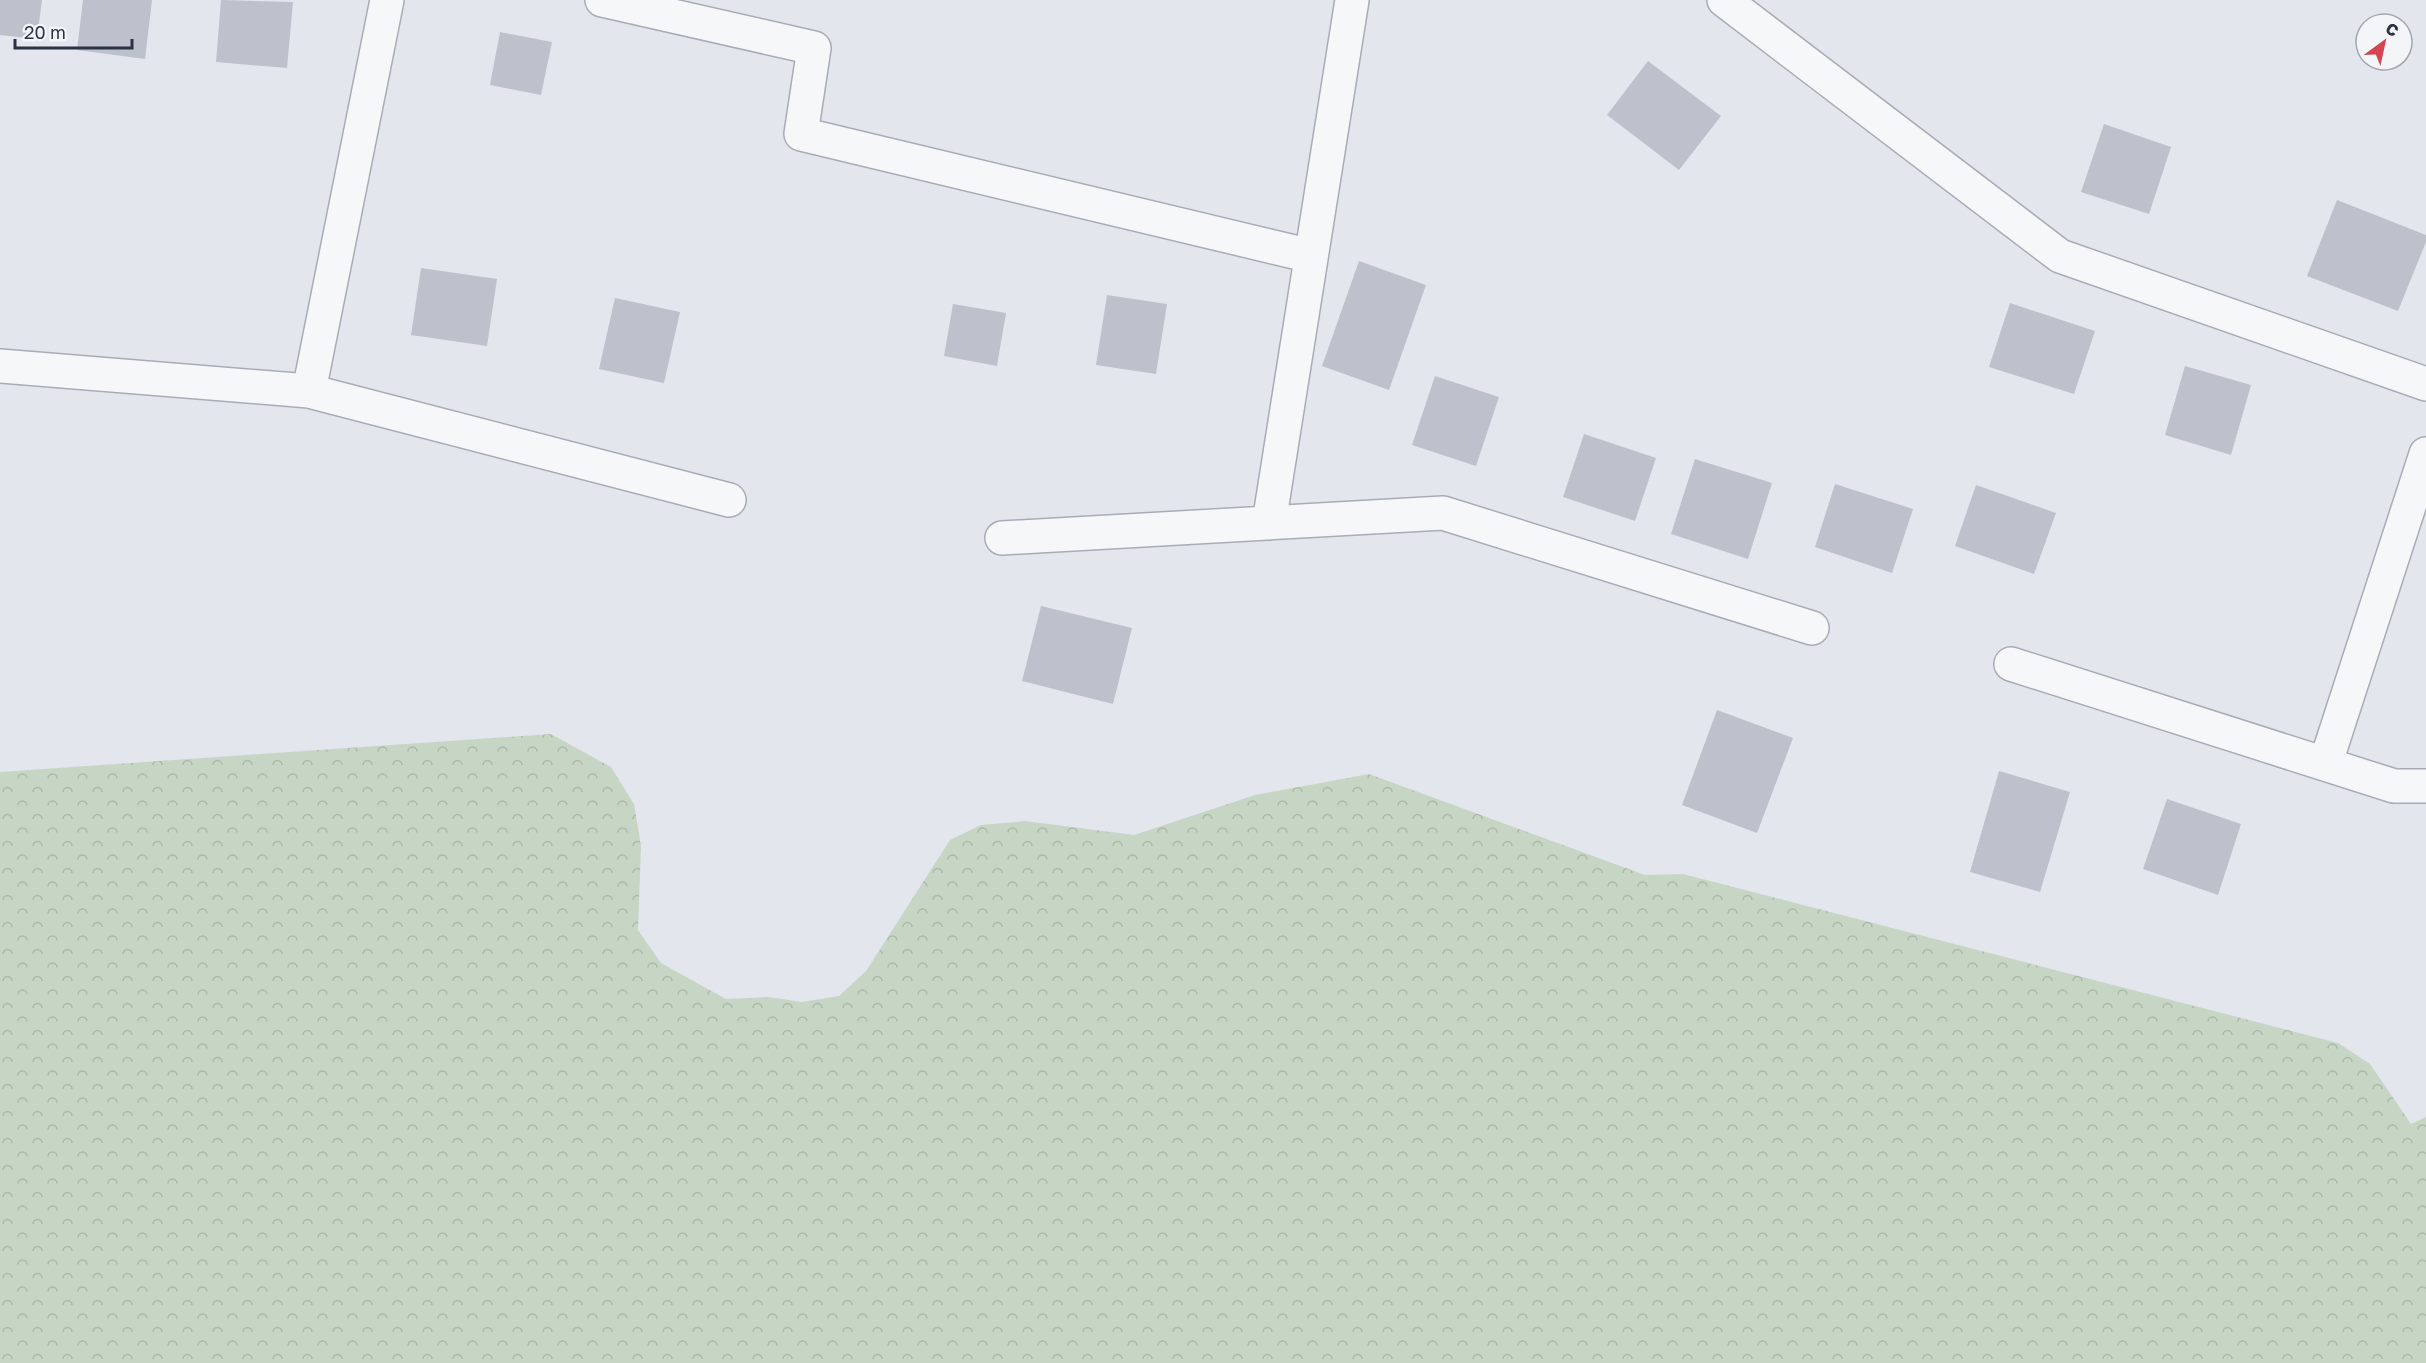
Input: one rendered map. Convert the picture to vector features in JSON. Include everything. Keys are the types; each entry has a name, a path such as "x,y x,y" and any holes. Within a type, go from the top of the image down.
{"lane":[{"path":"309,391 387,0"},
{"path":"602,0 814,48 801,134 1311,256"},
{"path":"1269,523 1352,0"},
{"path":"1724,0 2060,256 2426,384"},
{"path":"0,366 309,391 729,501"},
{"path":"2326,762 2426,454"},
{"path":"1002,538 1443,513 1812,628"},
{"path":"2011,664 2326,762 2394,786 2426,786"}],"green space":[{"path":"551,734 611,767 634,804 641,846 638,930 661,963 726,999 768,997 802,1002 839,996 866,971 950,840 981,825 1025,821 1134,835 1255,795 1369,774 1645,875 1683,874 2338,1043 2370,1064 2411,1124 2426,1117 2426,1363 0,1363 0,772"}],"building":[{"path":"0,0 42,0 37,39 0,35"},
{"path":"83,0 152,0 145,59 77,50"},
{"path":"221,0 293,2 287,68 216,62"},
{"path":"500,32 552,42 541,95 490,85"},
{"path":"1648,61 1721,116 1679,170 1607,115"},
{"path":"2104,124 2171,147 2149,214 2081,192"},
{"path":"2337,200 2426,235 2426,242 2398,311 2307,276"},
{"path":"1359,261 1426,285 1389,390 1322,366"},
{"path":"421,268 497,279 487,346 411,335"},
{"path":"1107,295 1167,304 1156,374 1096,365"},
{"path":"615,298 680,312 664,383 599,369"},
{"path":"2010,303 2095,331 2074,394 1989,367"},
{"path":"953,304 1006,313 997,366 944,356"},
{"path":"2185,366 2251,385 2231,455 2165,435"},
{"path":"1435,376 1499,397 1476,466 1412,445"},
{"path":"1584,434 1656,458 1635,521 1563,497"},
{"path":"1695,459 1772,483 1748,559 1671,534"},
{"path":"1835,484 1913,509 1892,573 1815,547"},
{"path":"1976,485 2056,513 2034,574 1955,546"},
{"path":"1041,606 1132,628 1113,704 1022,681"},
{"path":"1717,710 1793,738 1757,833 1682,805"},
{"path":"1999,771 2070,792 2040,892 1970,872"},
{"path":"2167,799 2241,824 2218,895 2143,869"}]}
